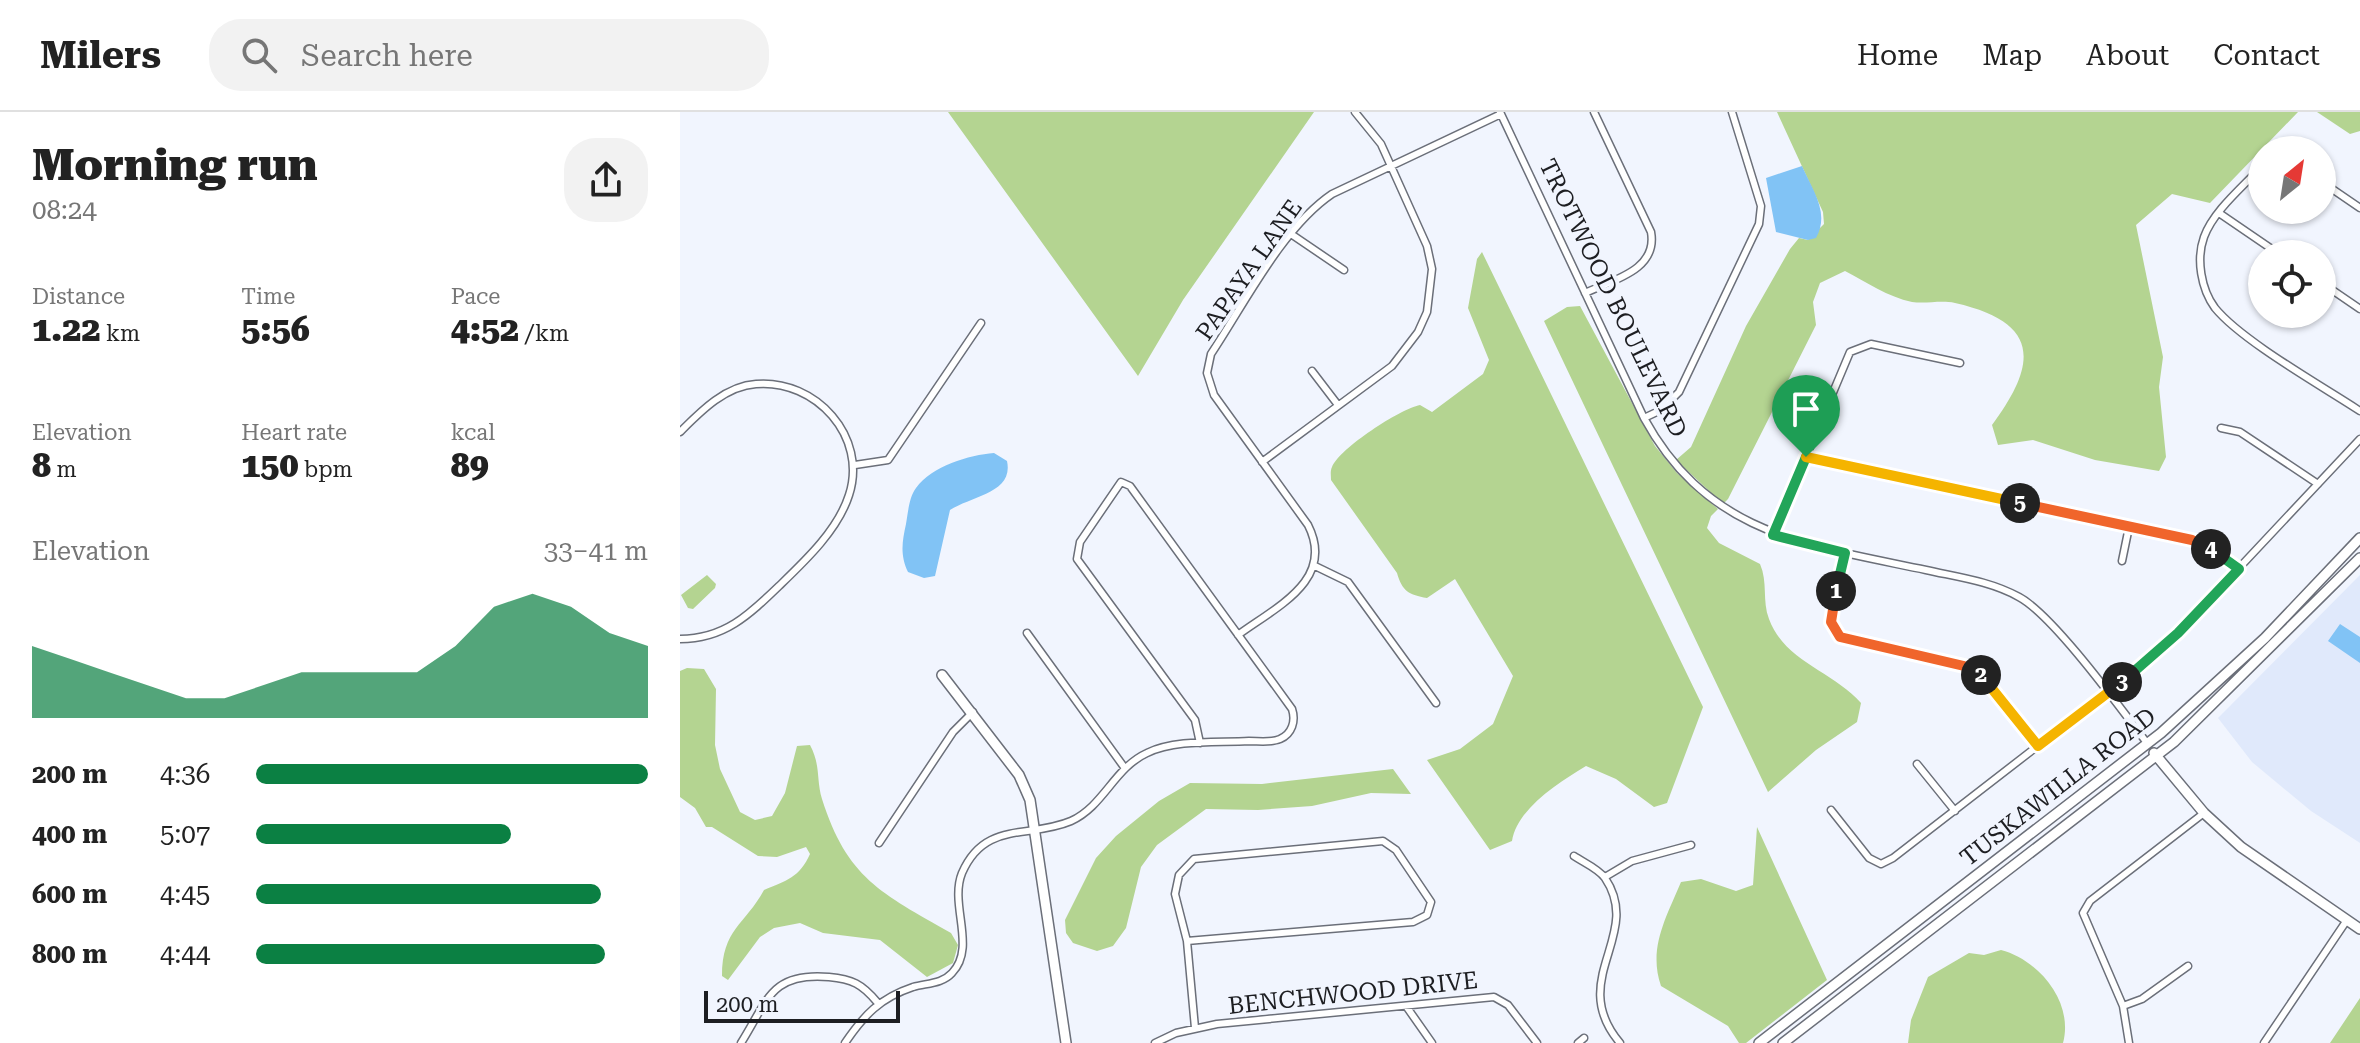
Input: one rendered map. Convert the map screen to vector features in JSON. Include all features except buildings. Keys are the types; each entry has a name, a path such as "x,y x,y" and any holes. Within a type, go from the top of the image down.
{"main road":[{"name":"TUSKAWILLA ROAD","path":"1759,1043 2147,743 2265,638 2360,538"},
{"name":"TUSKAWILLA ROAD","path":"1783,1043 2156,755 2229,692 2360,558"},
{"path":"2265,638 2274,646"},
{"path":"942,675 1019,775 1030,800 1066,1043"},
{"path":"2219,682 2229,692"},
{"name":"TROTWOOD BOULEVARD","path":"2147,743 2204,813 2241,847 2360,929"}],"street":[{"path":"1262,462 1392,366 1413,341 1427,312 1432,269 1427,246 1391,166 1371,129 1355,112"},
{"path":"1585,293 1639,268 1652,247 1651,232 1594,112"},
{"path":"1644,418 1661,410 1679,392 1759,224 1761,206 1732,112"},
{"name":"PAPAYA LANE","path":"1315,566 1317,550 1308,525 1214,395 1208,365 1291,234 1316,204 1500,113"},
{"name":"TROTWOOD BOULEVARD","path":"1500,113 1644,418 1658,443 1702,493 1735,516 1773,535 1981,582 2023,599 2047,618 2147,743"},
{"path":"2248,181 2219,213 2204,237 2200,252 2205,291 2232,325 2360,411"},
{"path":"2336,192 2360,208"},
{"path":"2219,213 2259,240"},
{"path":"1291,234 1344,270"},
{"path":"2336,293 2360,309"},
{"path":"855,465 888,460 981,323"},
{"path":"1773,535 1845,360 1859,346 1871,344 1960,363"},
{"path":"1312,371 1338,405"},
{"path":"680,432 711,404 731,392 756,384 771,385 805,394 827,409 846,436 855,465 842,513 793,573 733,627 710,636 680,639"},
{"path":"2221,428 2240,432 2318,484"},
{"path":"1831,810 1869,858 1881,864 1893,858 2107,694 2178,633 2360,439"},
{"path":"1806,457 2192,540 2215,551 2239,569"},
{"path":"845,1043 877,1002 914,987 939,982 951,974 960,962 963,946 956,893 964,869 983,845 997,836 1069,822 1087,812 1124,767 1149,751 1200,743 1276,740 1295,722 1292,709 1130,486 1126,482 1116,485 1080,542 1077,559 1195,720 1200,743"},
{"path":"2122,561 2129,527"},
{"path":"1845,553 1831,611 1834,630 1840,637 1975,671 1991,684 2038,746"},
{"path":"1238,635 1304,586 1315,566 1348,582 1436,703"},
{"path":"1027,633 1124,767"},
{"path":"879,843 953,732 973,712"},
{"path":"1917,764 1955,811"},
{"path":"2129,1043 2123,1006 2083,913 2090,901 2204,813"},
{"path":"1187,941 1413,922 1427,915 1431,902 1396,850 1383,841 1204,856 1185,866 1176,883 1175,894 1187,941 1195,1028"},
{"path":"1605,877 1632,861 1691,845"},
{"path":"1574,856 1605,877 1616,923 1615,938 1599,978 1599,995 1607,1026 1620,1043"},
{"path":"2264,1043 2347,920"},
{"path":"2123,1006 2163,987 2188,966"},
{"path":"741,1043 771,995 781,984 799,976 856,981 877,1002"},
{"name":"BENCHWOOD DRIVE","path":"1155,1043 1195,1028 1494,997 1508,1005 1537,1043"},
{"path":"1406,1006 1432,1043"}],"shaded area":[{"path":"2360,575 2360,843 2311,811 2252,762 2218,718"}],"green space":[{"path":"948,112 1314,112 1183,300 1138,376"},
{"path":"1777,112 2298,112 2275,136 2248,136 2248,164 2210,203 2172,194 2136,225 2163,357 2159,387 2166,457 2159,471 2095,460 2033,440 1998,445 1992,425 2018,382 2023,364 2023,348 2016,333 2003,321 1983,311 1950,302 1903,300 1845,271 1820,283 1813,302 1816,325 1723,504 1676,460 1691,447 1746,326 1790,249 1799,238 1808,240 1824,224 1823,212"},
{"path":"2317,112 2360,112 2360,131 2350,134"},
{"path":"1482,252 1703,707 1667,803 1654,807 1616,779 1586,766 1530,808 1515,829 1512,841 1490,850 1427,760 1460,749 1493,724 1513,676 1455,579 1427,598 1411,594 1401,584 1397,573 1331,480 1332,467 1337,459 1372,430 1420,405 1432,412 1483,374 1489,360 1468,308 1477,259"},
{"path":"1580,306 1655,446 1677,473 1718,509 1711,516 1707,528 1719,543 1760,564 1767,612 1776,634 1798,656 1837,682 1861,703 1857,722 1816,750 1768,792 1544,321 1567,307"},
{"path":"707,575 716,584 715,588 693,609 688,608 681,595"},
{"path":"687,668 704,669 716,689 715,745 720,769 740,812 755,820 772,816 785,793 797,746 810,745 816,759 822,799 843,848 855,866 886,894 951,933 958,945 953,963 927,977 880,940 823,933 800,923 774,928 760,937 728,980 722,976 726,948 736,928 764,890 797,873 810,854 806,847 777,857 758,856 712,827 706,827 695,808 680,797 680,671"},
{"path":"1393,769 1411,794 1371,793 1312,806 1258,810 1206,809 1157,845 1141,867 1126,928 1113,946 1097,951 1073,943 1066,933 1065,920 1096,858 1116,836 1159,801 1190,783 1262,784"},
{"path":"1757,827 1827,980 1746,1043 1739,1043 1728,1026 1661,986 1658,946 1660,933 1681,882 1701,879 1736,891 1753,885"},
{"path":"2001,950 2028,963 2050,985 2063,1013 2063,1043 1908,1043 1911,1020 1928,977 1969,953 1984,955"},
{"path":"2360,998 2360,1043 2330,1043"}],"water":[{"path":"1802,166 1821,211 1816,238 1808,240 1776,232 1766,178"},
{"path":"994,453 1007,461 1004,480 989,492 950,510 935,576 924,578 908,572 903,543 910,500 916,488 931,474 952,463"},
{"path":"2340,624 2360,637 2360,663 2328,641"}],"route":[{"path":"1806,457 2192,540 2215,551 2239,569 2178,633 2141,666 2038,746 1991,684 1975,671 1849,641 1834,630 1831,611 1845,553 1773,535 1806,457"}]}
